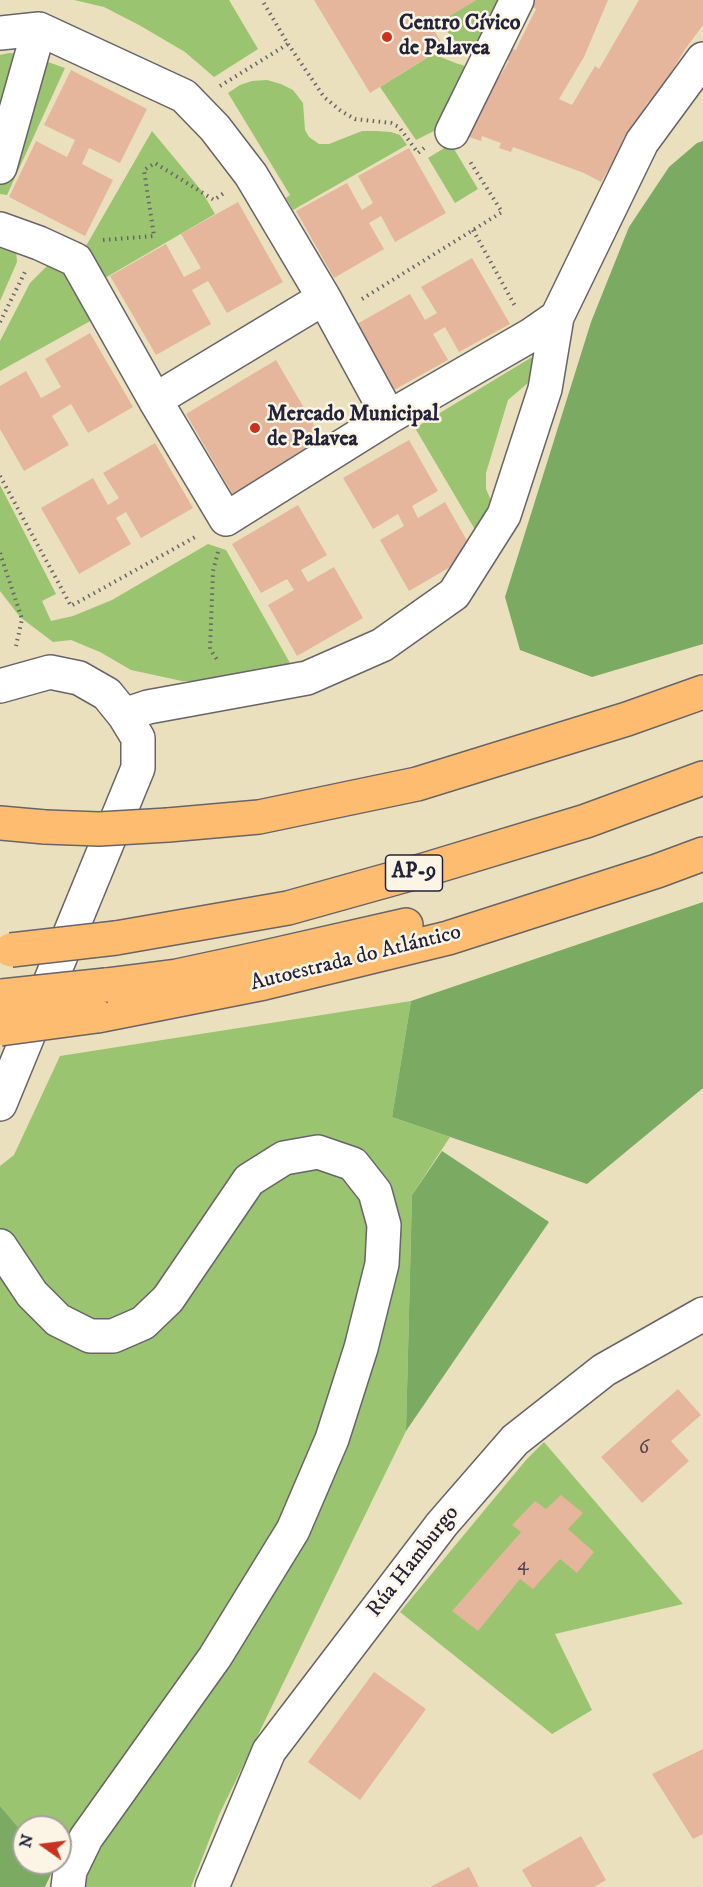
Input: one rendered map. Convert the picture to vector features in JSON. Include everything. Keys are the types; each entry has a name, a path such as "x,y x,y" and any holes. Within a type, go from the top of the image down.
{"highway":[{"path":"0,823 99,829 259,817 417,784 627,719 703,692"},
{"name":"AP-9","path":"6,950 116,938 288,908 586,821 703,778"},
{"name":"Autoestrada do Atlántico","path":"0,1029 97,1016 264,983 448,938 703,854"},
{"path":"1,996 177,976 657,871"}],"street":[{"path":"452,132 517,0"},
{"path":"0,167 39,29"},
{"path":"0,33 39,29 184,96 215,128 251,175 329,307 389,417"},
{"path":"124,715 148,707 307,678 382,645 453,594 504,515 546,389 544,326 642,142 703,59"},
{"path":"0,229 76,260 155,400 226,519 389,417 544,326"},
{"path":"155,400 329,307"},
{"path":"0,687 50,672 79,678 107,694 124,715 138,738 138,768 0,1104"},
{"path":"0,1246 32,1294 58,1320 90,1336 113,1336 143,1323 168,1299 249,1180 284,1158 318,1152 353,1164 375,1192 384,1226 382,1264 361,1348 332,1439 293,1530 215,1657 86,1838 70,1871 68,1887"},
{"name":"Rúa Hamburgo","path":"212,1887 269,1751 449,1516 515,1440 604,1370 703,1314"}],"path":[{"path":"262,0 324,97 341,111 355,118 391,123 399,127 417,153 452,132 502,212 473,230 329,307"},
{"path":"216,88 288,44"},
{"path":"76,260 102,240 154,236 144,170 155,163 213,200 251,175"},
{"path":"473,230 544,326"},
{"path":"0,322 39,243"},
{"path":"0,476 71,606 226,519"},
{"path":"226,519 213,571 210,649 239,691"},
{"path":"0,552 22,619 14,652"}],"green space":[{"path":"74,0 229,0 258,49 214,77 185,52 139,25 104,7"},
{"path":"476,0 500,0 481,43 469,46 457,43 439,22"},
{"path":"25,54 65,68 7,195 0,194 0,55"},
{"path":"433,54 463,65 469,72 450,123 416,140 380,87"},
{"path":"267,80 293,90 303,103 305,130 309,137 319,144 329,144 362,131 376,131 400,135 407,145 293,210 286,198 290,195 228,93 252,81"},
{"path":"152,131 201,190 215,214 105,278 86,246"},
{"path":"703,141 703,644 592,677 520,650 505,597 591,322 629,227 669,167 697,143"},
{"path":"451,144 478,189 455,203 428,158"},
{"path":"0,239 16,249 17,262 0,301"},
{"path":"47,266 59,266 92,320 0,371 0,341 30,283"},
{"path":"542,351 542,371 508,400 486,473 486,489 494,507 477,533 415,428"},
{"path":"0,485 56,594 42,601 51,621 73,616 112,600 208,544 226,550 290,663 275,669 223,681 182,681 131,670 100,652 71,640 53,642 20,617 0,591"},
{"path":"703,902 703,1088 587,1184 392,1117 411,1001"},
{"path":"411,1001 392,1117 450,1137 412,1195 406,1431 219,1815 191,1887 63,1887 54,1875 72,1875 72,1815 12,1815 12,1820 0,1806 0,1166 14,1155 60,1056"},
{"path":"442,1151 549,1222 406,1431 412,1195"},
{"path":"544,1442 683,1604 555,1634 592,1710 552,1734 400,1612 526,1460"},
{"path":"0,1806 12,1820 12,1875 51,1875 45,1887 0,1887"}],"building":[{"name":"Centro Cívico de Palavea","path":"314,0 476,0 432,27 444,47 370,93"},
{"path":"535,0 608,0 584,57 559,99 572,105 595,66 599,69 639,0 703,0 703,25 652,103 648,102 601,182 584,173 513,147 511,152 499,148 501,143 482,136 481,141 469,137 471,132 467,131 493,87 489,85 495,74 500,76 509,61 505,59 511,48 516,50 536,9 532,7"},
{"path":"71,70 147,109 120,163 89,148 82,164 113,180 85,236 9,197 36,141 67,157 75,140 44,125"},
{"path":"409,148 446,213 395,242 381,216 374,220 369,223 384,249 334,278 296,211 347,183 362,210 373,203 358,176"},
{"path":"238,202 283,282 227,313 208,281 192,290 211,324 156,355 110,276 166,244 184,277 201,268 181,234"},
{"path":"472,258 510,324 459,352 445,327 433,334 448,360 394,390 357,324 410,294 425,320 437,313 421,287"},
{"path":"90,333 133,407 88,433 71,404 52,416 69,445 24,471 0,429 0,386 26,371 41,398 61,387 45,359"},
{"name":"Mercado Municipal de Palavea","path":"276,360 324,442 233,495 186,414"},
{"path":"409,440 438,491 412,506 418,518 445,502 474,553 409,591 380,540 404,526 398,514 373,529 343,478"},
{"path":"155,443 193,508 141,538 126,512 116,518 131,544 79,574 41,508 93,478 108,505 119,498 103,473"},
{"path":"298,505 327,555 301,570 308,582 334,567 363,618 297,656 268,605 294,590 287,579 261,593 232,544"},
{"path":"678,1389 701,1415 671,1441 689,1461 642,1503 601,1457"},
{"path":"561,1495 583,1513 568,1529 594,1552 577,1573 560,1559 533,1589 520,1579 478,1631 452,1611 521,1532 512,1525 535,1501 546,1509"},
{"path":"374,1672 426,1709 360,1800 308,1762"},
{"path":"703,1749 703,1834 693,1839 652,1774"},
{"path":"581,1836 606,1880 594,1887 532,1887 522,1870"},
{"path":"469,1867 479,1887 430,1887"}],"place":[{"name":"Centro Cívico de Palavea","path":"387,37"},
{"name":"Mercado Municipal de Palavea","path":"255,428"}]}
